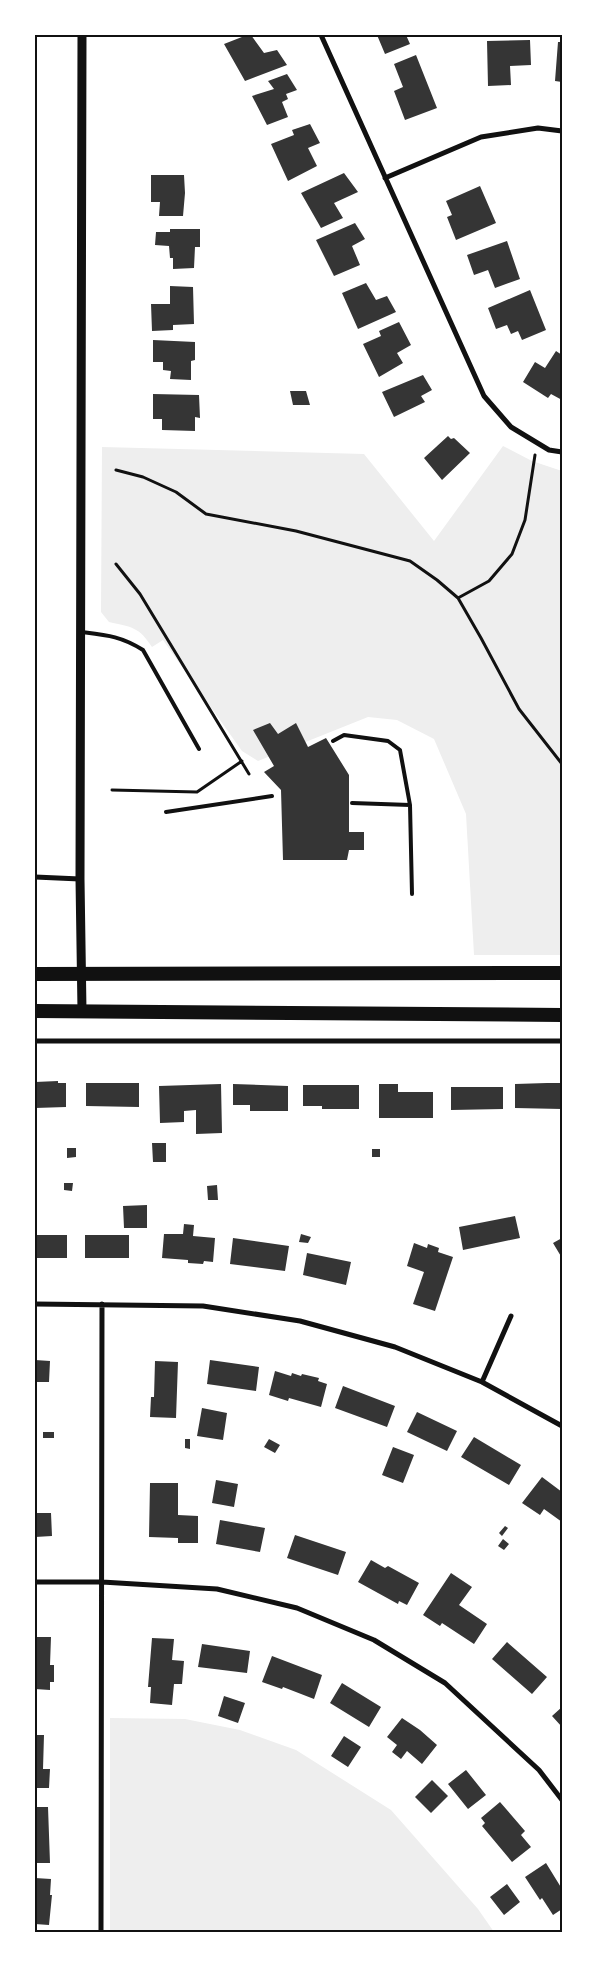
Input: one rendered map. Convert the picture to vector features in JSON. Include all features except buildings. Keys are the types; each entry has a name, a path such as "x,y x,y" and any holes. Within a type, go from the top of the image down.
{"highway":[{"path":"35,974 562,973"},
{"path":"35,1011 562,1015"}],"street":[{"path":"82,35 80,632 82,1011"},
{"path":"321,35 484,396 511,427 549,450 562,452"},
{"path":"386,178 481,137 538,128 562,131"},
{"path":"35,877 80,879"},
{"path":"35,1041 562,1041"},
{"path":"35,1304 203,1306 300,1321 395,1347 482,1382 562,1426"},
{"path":"101,1932 102,1304"},
{"path":"482,1382 511,1316"},
{"path":"35,1582 102,1582 216,1589 297,1608 374,1640 445,1682 539,1770 562,1800"}],"lane":[{"path":"80,632 114,635 129,640 143,650 199,749"},
{"path":"333,741 344,735 388,741 400,750 410,805 412,894"},
{"path":"166,812 272,796"},
{"path":"352,803 410,805"}],"path":[{"path":"458,598 489,581 512,554 525,520 536,442"},
{"path":"116,470 143,477 176,492 206,514 296,531 410,561 458,598 520,709 562,764"},
{"path":"116,564 140,594 250,774"},
{"path":"112,790 197,792 242,761"}],"shaded area":[{"path":"503,446 532,461 562,471 562,955 474,955 466,814 434,739 397,720 368,717 258,761 242,751 163,640 152,647 139,632 129,627 109,622 101,612 102,447 364,454 434,541"},
{"path":"110,1718 185,1719 240,1730 296,1750 391,1810 478,1909 494,1932 110,1932"}]}
